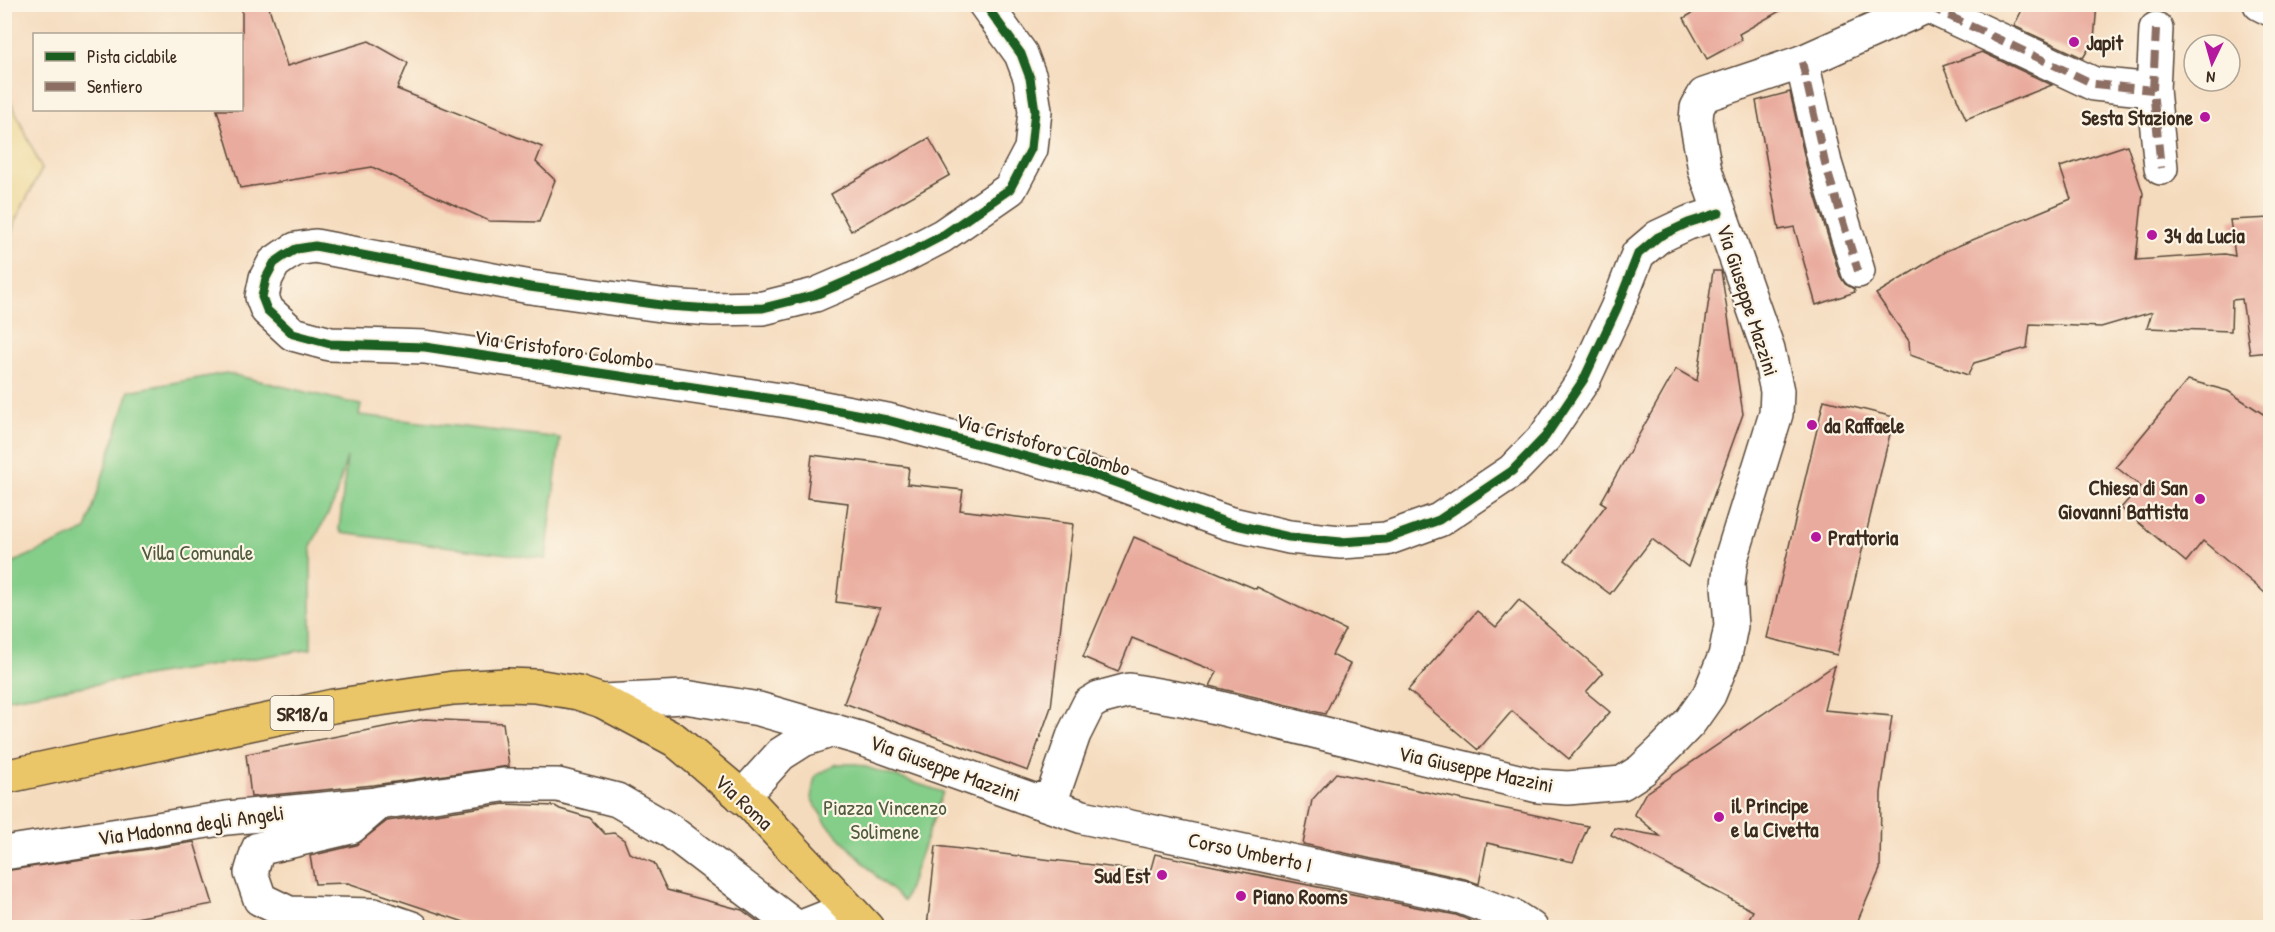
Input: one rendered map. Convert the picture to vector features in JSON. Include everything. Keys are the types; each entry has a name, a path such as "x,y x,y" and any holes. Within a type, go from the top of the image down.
{"main road":[{"name":"SR18/a","path":"4,777 333,706 453,688 536,686 578,693 602,701"},
{"name":"Via Roma","path":"602,701 675,740 742,797 857,918"}],"street":[{"name":"Via Cristoforo Colombo","path":"985,4 1021,54 1030,78 1035,111 1031,149 1010,189 942,236 874,270 814,295 763,308 712,309 668,306 530,287 315,246 296,249 274,263 266,278 262,297 267,310 293,334 330,344 425,347 788,401 887,420 1092,474 1228,523 1289,537 1352,541 1386,539 1439,520 1512,471 1545,437 1584,379 1617,308 1638,254 1658,237 1688,223 1719,213"},
{"name":"Via Giuseppe Mazzini","path":"602,701 685,697 759,709 833,730 1036,801 1053,795 1074,734 1089,704 1099,698 1129,690 1187,700 1538,786 1568,788 1622,783 1642,770 1690,722 1709,695 1725,656 1731,626 1728,585 1731,559 1776,414 1777,391 1768,349 1705,170 1696,120 1697,108 1704,95 1802,62 1930,5"},
{"path":"1930,5 2094,84 2153,90"},
{"path":"2156,29 2153,90 2161,168"},
{"path":"1802,62 1825,163 1858,271"},
{"path":"742,797 781,754 804,740 833,730"},
{"name":"Via Madonna degli Angeli","path":"4,853 227,818 379,804 503,785 558,785 616,800 669,830 798,927 857,918"},
{"name":"Corso Umberto I","path":"1036,801 1083,818 1461,897 1514,917 1531,927"},
{"name":"Via Madonna degli Angeli","path":"379,804 351,827 258,849 250,873 260,899 289,914 374,915 412,927"}],"green space":[{"name":"Villa Comunale","path":"226,373 361,405 359,415 560,438 546,559 341,533 339,530 347,457 334,502 311,546 311,649 5,699 5,566 86,530 129,391"},
{"name":"Piazza Vincenzo Solimene","path":"837,764 857,764 943,792 904,901 879,879 826,823 811,798 815,776"}],"sand":[{"path":"5,89 42,169 16,219 5,258"}],"building":[{"path":"242,4 268,4 287,66 369,41 408,63 397,89 542,147 536,162 555,180 539,222 489,221 372,167 240,188 217,111 243,111"},
{"path":"1708,4 1792,4 1739,34 1742,40 1707,59 1684,18"},
{"path":"2025,4 2097,4 2094,40 2083,58 2014,26"},
{"path":"1982,52 2052,85 1966,119 1943,66"},
{"path":"1790,92 1807,168 1840,276 1845,284 1855,292 1816,305 1794,227 1779,230 1756,101"},
{"path":"929,138 950,175 851,231 831,194"},
{"path":"2127,145 2143,193 2136,260 2225,254 2235,256 2230,220 2271,218 2271,352 2250,354 2242,299 2232,300 2231,331 2147,328 2152,312 2101,327 2030,324 2027,348 1974,363 1968,375 1910,355 1909,341 1876,294 1946,251 2071,199 2060,167"},
{"path":"1713,271 1721,271 1743,414 1688,567 1652,539 1610,594 1565,560 1606,505 1601,502 1676,369 1697,381"},
{"name":"Chiesa di San Giovanni Battista","path":"2188,380 2228,391 2271,419 2271,598 2203,541 2186,562 2121,508 2140,486 2116,467"},
{"path":"1824,400 1894,417 1837,655 1767,638"},
{"path":"812,455 909,467 907,484 963,490 960,510 1073,524 1051,707 1028,771 844,703 880,608 836,602 848,503 807,498"},
{"path":"1134,537 1256,589 1257,587 1345,630 1332,655 1350,664 1325,714 1210,686 1217,672 1132,638 1118,672 1083,657"},
{"path":"1519,600 1603,673 1586,692 1610,712 1569,759 1512,711 1478,750 1408,690 1477,611 1496,627"},
{"path":"1835,665 1824,710 1892,716 1881,793 1880,869 1855,927 1744,927 1753,911 1611,835 1614,828 1660,836 1634,814 1645,794"},
{"path":"425,719 503,723 509,766 374,785 251,797 246,754"},
{"path":"1336,773 1588,826 1573,862 1487,843 1479,884 1303,844 1312,800"},
{"path":"504,804 555,806 590,818 605,834 614,833 624,840 629,853 654,863 667,890 742,910 762,927 479,927 348,883 315,884 310,856 356,845 387,821"},
{"path":"194,842 213,904 86,927 4,927 4,871"},
{"path":"936,846 1150,872 1155,854 1456,915 1471,921 1470,927 927,927"}],"marked path":[{"path":"1928,6 2094,84 2153,90"},
{"path":"2156,29 2153,90 2161,168"},
{"path":"1802,62 1825,163 1858,271"}],"cycle path":[{"path":"985,4 1021,54 1030,78 1035,111 1031,149 1010,189 942,236 894,261 815,295 763,308 712,309 668,306 530,287 315,246 296,249 274,263 266,278 262,297 267,310 293,334 330,344 425,347 787,401 887,420 1092,474 1228,523 1289,537 1341,542 1386,539 1439,520 1512,471 1545,437 1584,379 1617,308 1638,254 1658,237 1688,223 1719,213"}],"place":[{"name":"Japit","path":"2074,42"},
{"name":"Sesta Stazione","path":"2205,117"},
{"name":"34 da Lucia","path":"2152,235"},
{"name":"da Raffaele","path":"1812,425"},
{"name":"Chiesa di San Giovanni Battista","path":"2200,499"},
{"name":"Prattoria","path":"1816,537"},
{"name":"il Principe e la Civetta","path":"1719,817"},
{"name":"Sud Est","path":"1162,875"},
{"name":"Piano Rooms","path":"1241,896"}]}
